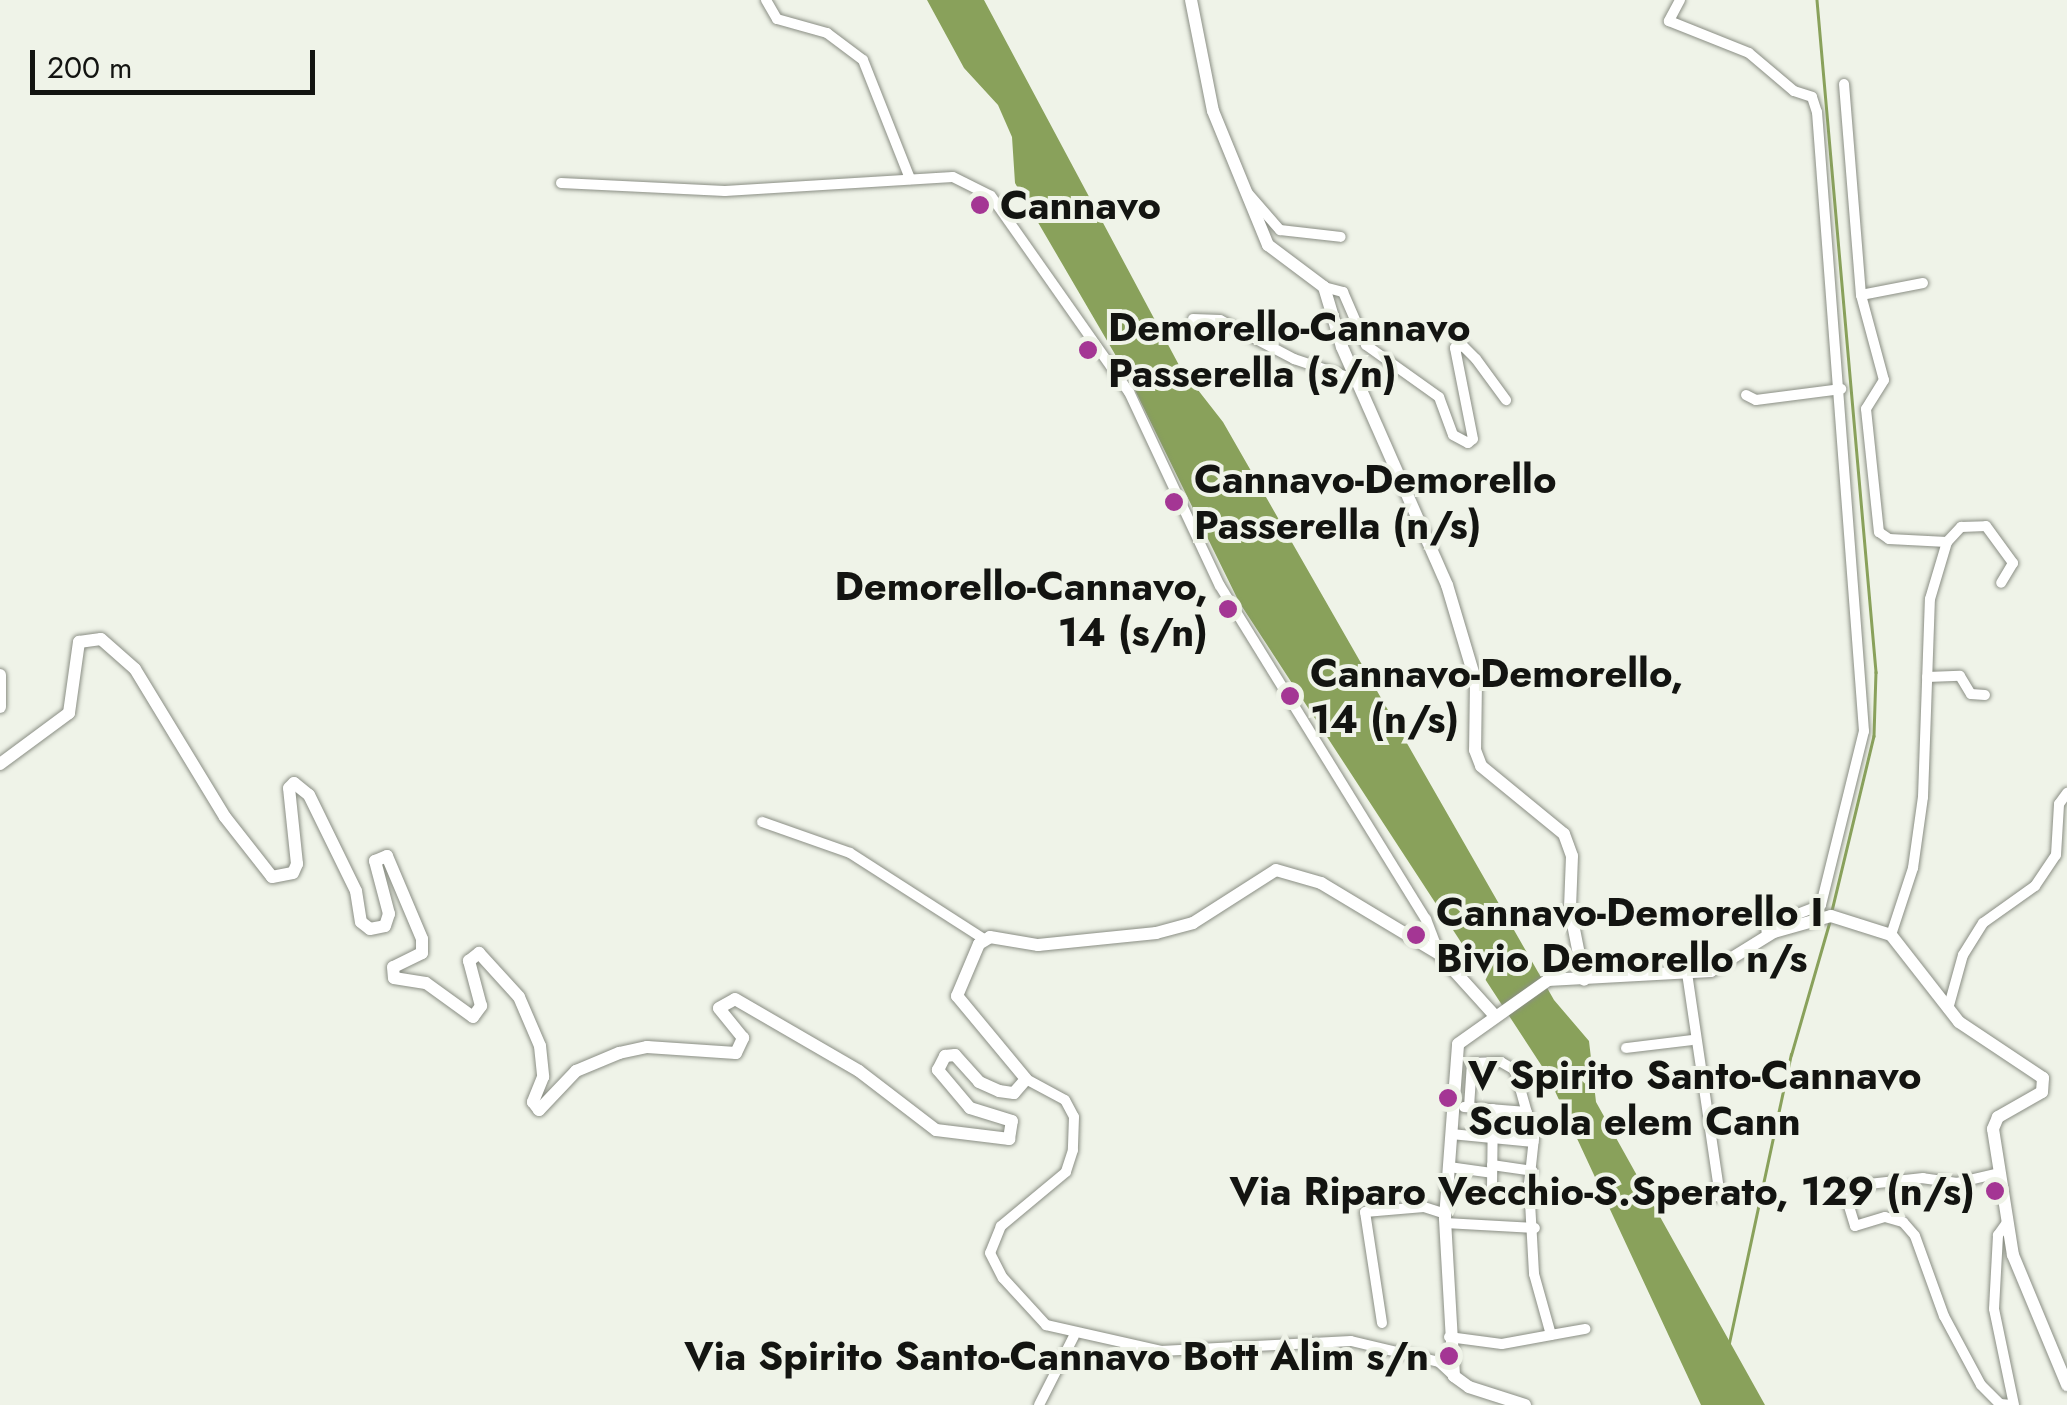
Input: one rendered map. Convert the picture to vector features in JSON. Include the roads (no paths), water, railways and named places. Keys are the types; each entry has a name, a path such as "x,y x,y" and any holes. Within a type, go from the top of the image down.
{"street":[{"path":"766,0 777,19 827,34 863,60 910,179"},
{"path":"1192,0 1213,111 1268,245 1324,287 1343,292 1366,346 1439,397 1454,435 1468,443 1473,439 1456,348 1463,346 1476,359 1506,400"},
{"path":"1680,0 1669,20 1727,40 1812,97 1841,389 1864,731 1821,905 1766,926 1770,934"},
{"path":"1844,84 1860,295 1884,380 1866,409 1879,532 1889,539 1947,542"},
{"path":"562,183 669,192 953,177 977,184 1075,308 1128,392 1220,586 1426,919 1439,954"},
{"path":"1246,190 1280,230 1341,237"},
{"path":"1860,295 1923,283"},
{"path":"1324,287 1356,380 1447,585 1476,682 1474,750 1481,766 1564,834 1572,856 1570,909 1584,980"},
{"path":"1193,318 1220,320 1294,359 1356,380"},
{"path":"1746,395 1756,400 1841,389"},
{"path":"1892,935 1913,868 1924,797 1930,599 1947,542 1962,527 1986,526 2014,563 2001,583"},
{"path":"0,764 69,713 79,642 101,639 134,669 225,818 272,876 292,873 297,864 289,788 294,783 308,795 356,891 361,922 370,928 385,926 389,914 375,861 388,856 422,939 422,953 393,967 394,978 426,983 473,1017 481,1006 469,961 479,952 519,997 540,1046 544,1077 533,1102 539,1110 576,1071 618,1053 647,1047 736,1052 743,1038 720,1015 719,1004 728,999 859,1071 949,1135 1003,1140 1012,1132 1006,1117 970,1108 944,1082 938,1065 945,1056 961,1059 979,1082 999,1091 1014,1093 1026,1079"},
{"path":"0,676 0,707"},
{"path":"1927,677 1960,676 1971,694 1984,695"},
{"path":"1948,1009 1963,955 1982,923 2035,886 2056,855 2059,804 2067,793"},
{"path":"762,822 850,853 984,939 1038,945 1156,933 1193,923 1276,870 1320,883 1439,954 1497,1014"},
{"path":"1454,1376 1445,1218 1458,1044 1548,980 1711,971 1770,934 1831,916 1892,935 1948,1009 2043,1078 2042,1092 1998,1117 1999,1173 2006,1224 2027,1300 2067,1385"},
{"path":"984,939 957,996 1026,1079 1065,1100 1074,1117 1066,1172 1001,1226 990,1253 1036,1318 1074,1336 1198,1352 1351,1340 1439,1362 1469,1387 1525,1405"},
{"path":"1688,973 1692,1040 1720,1196 1705,1197"},
{"path":"1626,1048 1692,1040"},
{"path":"1469,1108 1469,1070 1480,1059 1515,1070 1534,1142 1534,1274 1551,1334"},
{"path":"1454,1106 1527,1112"},
{"path":"1492,1187 1493,1109"},
{"path":"1451,1134 1534,1142"},
{"path":"1448,1167 1534,1171"},
{"path":"1999,1173 1956,1183 1924,1178 1850,1186 1848,1203 1855,1226 1884,1218 1903,1222 1915,1236 1944,1316 1981,1385 2013,1405"},
{"path":"1382,1323 1365,1212 1424,1207 1445,1218 1534,1228"},
{"path":"2006,1224 1998,1235 1994,1309 2013,1405"},
{"path":"1449,1336 1502,1344 1585,1329"},
{"path":"1038,1405 1074,1336"}],"waterway":[{"path":"1817,0 1876,672 1874,736 1832,911"},
{"path":"1729,1343 1791,1055 1829,923"}],"place":[{"name":"Cannavo","path":"980,205"},
{"name":"Demorello-Cannavo Passerella (s/n)","path":"1088,350"},
{"name":"Cannavo-Demorello Passerella (n/s)","path":"1174,502"},
{"name":"Demorello-Cannavo, 14 (s/n)","path":"1228,609"},
{"name":"Cannavo-Demorello, 14 (n/s)","path":"1290,696"},
{"name":"Cannavo-Demorello I Bivio Demorello n/s","path":"1416,935"},
{"name":"V Spirito Santo-Cannavo Scuola elem Cann","path":"1448,1098"},
{"name":"Via Riparo Vecchio-S.Sperato, 129 (n/s)","path":"1995,1191"},
{"name":"Via Spirito Santo-Cannavo Bott Alim s/n","path":"1449,1356"}]}
